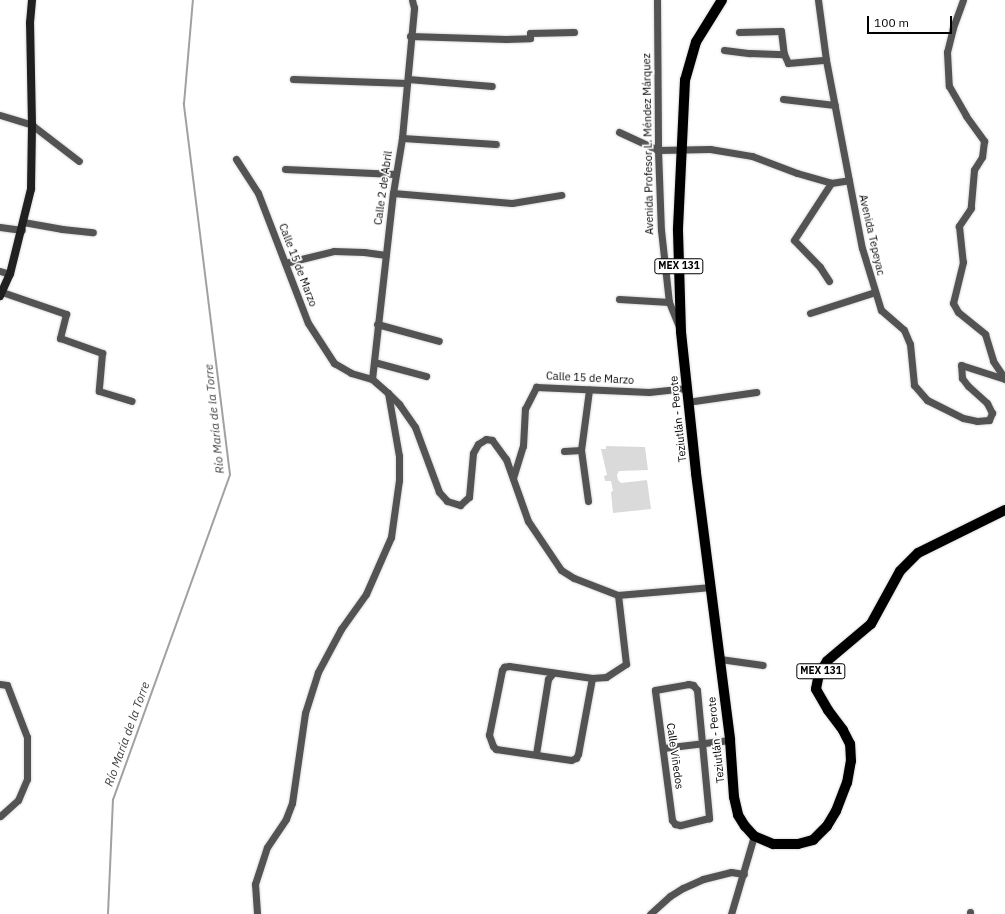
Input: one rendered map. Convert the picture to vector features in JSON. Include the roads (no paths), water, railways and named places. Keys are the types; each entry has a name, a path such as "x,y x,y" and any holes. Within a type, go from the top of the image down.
{"main road":[{"path":"1,294 10,274 31,189 32,125 30,23 32,0"},
{"name":"Teziutlán - Perote","path":"722,0 696,42 685,80 683,150 678,231 681,332 687,402 730,740 734,797 738,815 754,836"},
{"name":"MEX 131","path":"754,836 773,844 798,844 813,840 827,826 836,811 847,783 851,761 850,744 843,730 828,710 816,689 819,674 827,660 871,624 900,571 918,554 1005,510"}],"street":[{"name":"Calle 2 de Abril","path":"372,379 392,193 402,138 408,81 410,36 414,8 412,0"},
{"name":"Avenida Profesor L. Méndez Márquez","path":"657,0 658,150 661,230 668,302 681,332"},
{"name":"Avenida Tepeyac","path":"818,0 826,60 862,248 881,310 904,330 910,344 914,385 927,400 963,418 977,421 989,420 992,413 987,403 962,378 961,365 1005,379"},
{"path":"963,0 953,28 947,52 949,86 966,116 984,141 982,157 974,170 971,208 959,226 963,262 953,303 958,312 985,334 993,361 1005,379"},
{"path":"739,32 781,31 784,54 788,63 826,60"},
{"path":"410,36 506,39 530,38 530,33 574,32"},
{"path":"724,50 750,54 784,54"},
{"path":"293,79 408,81 492,86"},
{"path":"784,99 835,105"},
{"path":"0,115 32,125 79,161"},
{"path":"619,132 658,150 710,149 752,156 797,173 831,183 849,180"},
{"path":"402,138 496,144"},
{"name":"Calle 15 de Marzo","path":"236,159 258,193 308,323 334,363 351,373 372,379"},
{"path":"285,169 395,174"},
{"path":"830,281 794,240 831,183"},
{"path":"392,193 512,203 561,195"},
{"path":"0,227 23,226 93,232"},
{"path":"285,263 334,251 364,252 386,255"},
{"path":"0,271 10,274"},
{"path":"810,313 875,292"},
{"path":"1,294 66,314 60,338 102,353 99,391 132,401"},
{"path":"619,299 668,302"},
{"path":"377,324 439,341"},
{"path":"374,362 426,376"},
{"path":"372,379 399,404 415,427 439,492 447,501 460,505 469,497 473,453 478,444 486,439 492,440 506,459 528,521 561,570 574,578 618,595 711,587"},
{"name":"Calle 15 de Marzo","path":"513,478 523,446 525,409 536,387 649,392 686,388"},
{"path":"588,501 581,450 589,390"},
{"path":"687,402 756,392"},
{"path":"257,914 255,884 267,847 286,819 292,803 305,713 318,672 341,629 366,594 391,537 399,480 399,456 388,393"},
{"path":"564,451 581,450"},
{"path":"592,678 576,758 571,760 496,749 493,746 489,735 502,670 509,666 592,678 606,677 626,664 618,595"},
{"path":"720,659 763,665"},
{"path":"536,754 548,679 553,673"},
{"path":"0,684 7,685 27,737 27,779 18,800 0,816"},
{"name":"Calle Viñedos","path":"688,684 694,685 697,690 702,742 709,818 680,825 676,824 672,820 655,690 688,684"},
{"path":"663,748 702,742 730,740"},
{"path":"731,914 754,836"},
{"path":"650,914 670,896 702,878 731,872 744,874"}],"waterway":[{"name":"Río María de la Torre","path":"108,914 113,800 230,475 184,104 193,0"}]}
